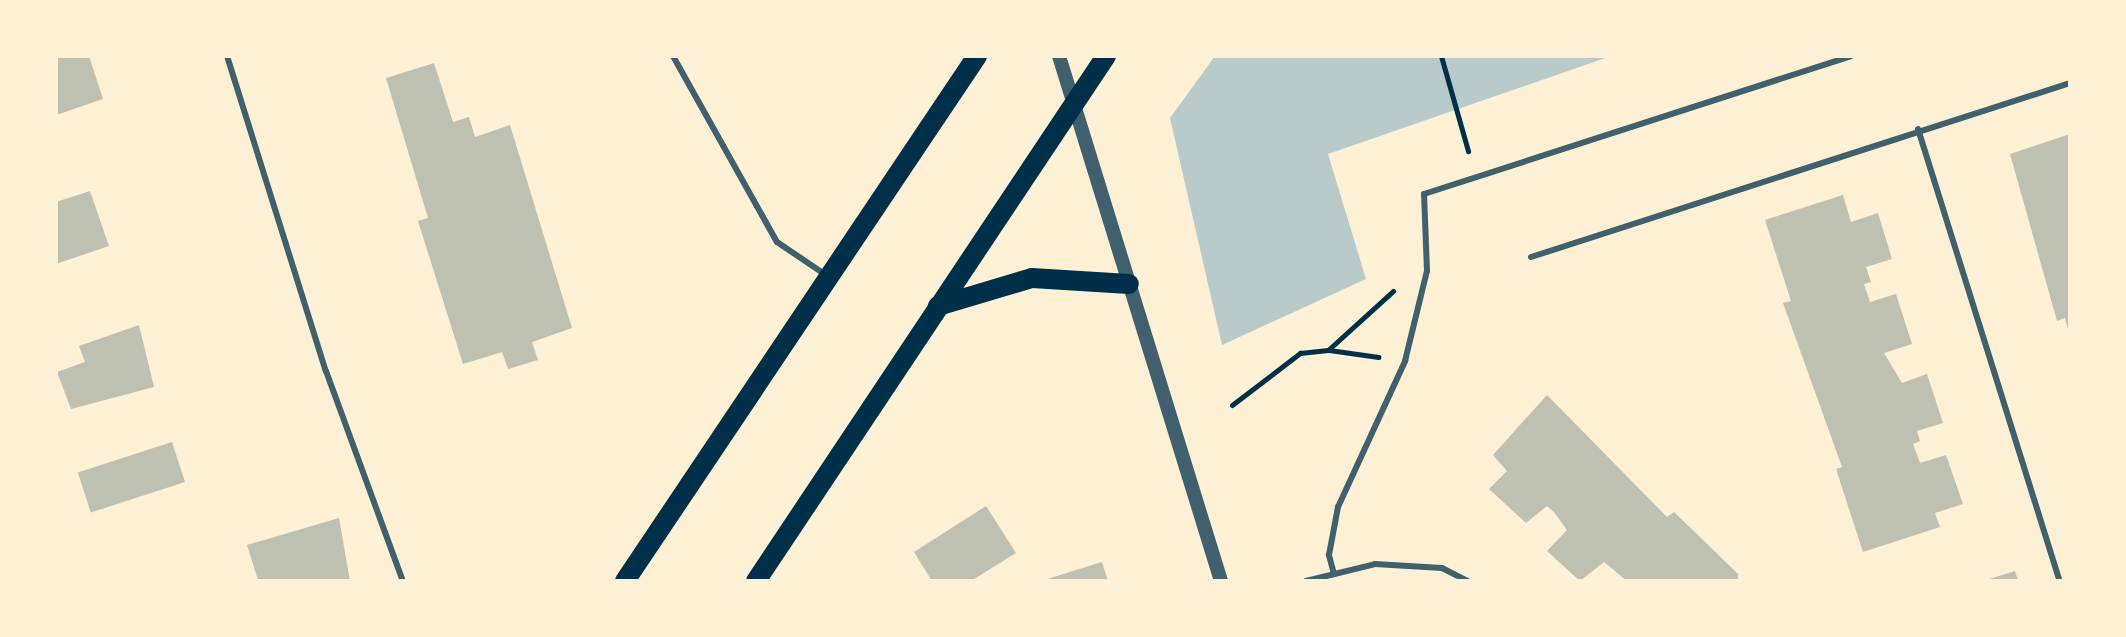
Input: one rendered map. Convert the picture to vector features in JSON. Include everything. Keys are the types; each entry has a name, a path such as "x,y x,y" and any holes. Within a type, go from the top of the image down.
{"main road":[{"path":"625,581 977,56"},
{"path":"756,581 938,306 1026,185 1074,103 1106,56"},
{"path":"938,306 1032,278 1129,284"}],"street":[{"path":"1059,56 1221,581"}],"lane":[{"path":"227,56 326,371 403,581"},
{"path":"673,56 777,242 828,277"},
{"path":"1334,574 1329,555 1338,507 1405,361 1427,271 1424,194 1850,56"},
{"path":"1531,257 1918,129 2070,83"},
{"path":"1918,129 2060,581"},
{"path":"1306,581 1398,564 1453,570 1468,581"}],"path":[{"path":"1441,56 1475,177"},
{"path":"1328,350 1403,279 1427,271"},
{"path":"1232,405 1300,353 1328,350 1405,361"}],"shaded area":[{"path":"1215,56 1611,56 1328,154 1366,279 1222,345 1170,118"}],"building":[{"path":"56,56 89,56 103,99 56,115"},
{"path":"434,63 453,122 469,117 475,137 510,125 572,328 532,342 538,360 508,369 502,352 463,364 418,221 428,218 386,78"},
{"path":"2070,134 2069,333 2065,318 2057,321 2010,154"},
{"path":"90,191 109,246 56,264 56,202"},
{"path":"1843,195 1851,222 1878,213 1892,259 1866,267 1871,282 1864,284 1870,302 1896,294 1912,344 1884,353 1902,383 1927,374 1943,423 1917,431 1920,441 1913,444 1920,463 1946,455 1963,504 1935,513 1940,527 1863,552 1836,469 1842,467 1783,303 1791,301 1765,220"},
{"path":"139,325 154,387 71,409 57,372 85,362 79,346"},
{"path":"1547,395 1667,517 1674,512 1738,574 1738,581 1627,581 1604,562 1580,581 1547,551 1567,530 1554,512 1547,506 1526,523 1489,489 1507,471 1493,455"},
{"path":"172,442 185,482 91,513 78,473"},
{"path":"986,506 1016,553 971,581 932,581 914,552"},
{"path":"339,518 350,581 258,580 247,545"},
{"path":"1102,562 1108,581 1044,581 1044,580"},
{"path":"2015,571 2018,581 1986,580"}]}
